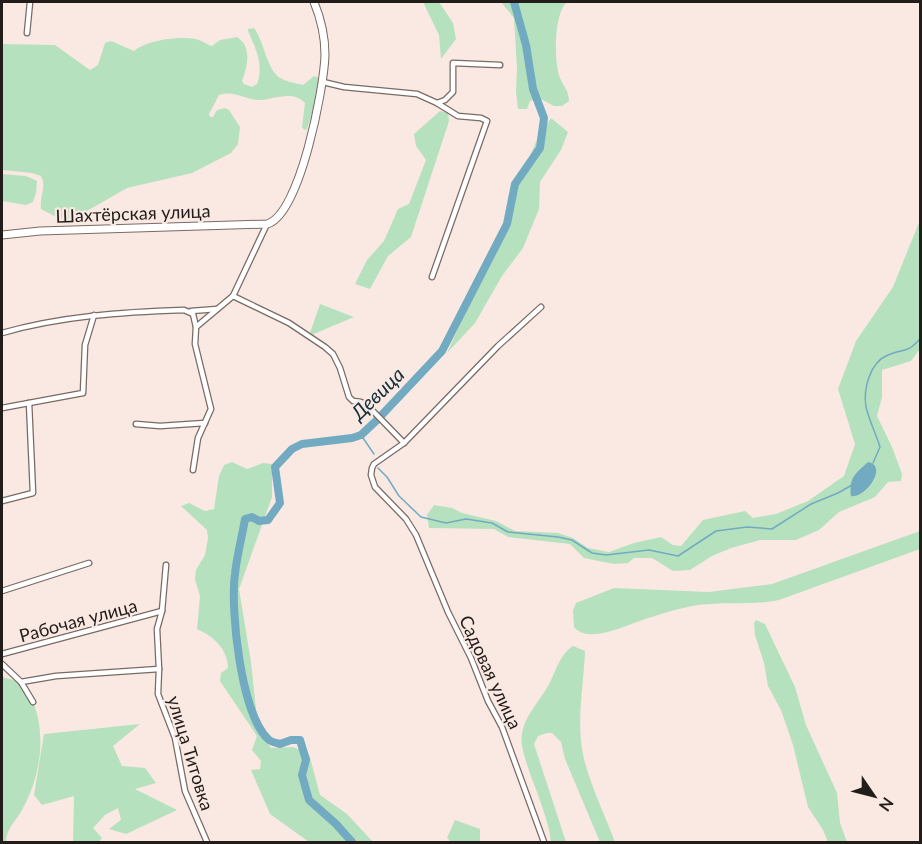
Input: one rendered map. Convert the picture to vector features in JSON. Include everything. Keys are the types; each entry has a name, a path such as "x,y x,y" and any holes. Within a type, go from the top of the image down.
{"street":[{"path":"27,33 30,2"},
{"path":"196,327 233,296 267,224 280,215 298,177 310,140 323,82 323,33 314,2"},
{"path":"437,103 445,100 453,92 453,63 500,65"},
{"path":"323,82 417,94 458,116 481,118 487,121 432,277"},
{"name":"Шахтёрская улица","path":"2,235 40,231 267,224"},
{"path":"233,296 289,323 325,347 333,354 340,368 349,397 370,408 404,443"},
{"name":"Садовая улица","path":"541,307 498,346 404,443 374,464 372,475 378,491 405,517 416,535 448,612 502,727 544,843"},
{"path":"2,333 18,328 120,312 217,309"},
{"path":"191,311 196,327 195,344 211,409 199,436 193,470"},
{"path":"2,408 83,393 84,351 94,315"},
{"path":"2,501 33,493 29,403"},
{"path":"136,424 160,426 205,423"},
{"path":"192,425 193,431 199,436"},
{"path":"2,591 89,562"},
{"name":"улица Титовка","path":"166,565 162,611 157,629 158,694 175,738 185,791 207,843"},
{"name":"Рабочая улица","path":"2,654 162,611"},
{"path":"2,664 21,682 33,702"},
{"path":"21,682 56,676 159,669"}],"green space":[{"path":"423,2 439,2 453,23 456,39 441,59 439,35"},
{"path":"501,2 567,2 560,16 556,37 557,67 569,97 569,101 562,106 554,106 539,98 530,101 527,109 518,109 514,18"},
{"path":"254,28 272,69 280,78 303,85 314,76 319,78 316,102 307,129 304,130 302,127 305,103 300,99 283,96 258,100 234,94 219,95 209,114 210,117 213,117 217,110 225,108 229,110 240,127 238,144 231,153 192,173 127,188 73,219 60,219 41,209 43,180 41,176 2,170 2,44 55,45 90,70 98,65 105,43 111,41 134,51 147,44 165,40 192,39 212,46 220,40 237,37 247,51 246,69 242,81 252,87 257,84 260,70 248,31"},
{"path":"440,111 448,113 449,121 411,237 388,256 370,289 355,284 367,260 384,241 398,209 409,204 426,160 416,146 414,134"},
{"path":"551,118 568,132 561,150 540,182 539,209 523,248 502,276 475,323 447,353 512,210 520,180 538,137"},
{"path":"2,174 26,176 37,181 33,202 26,205 2,201"},
{"path":"920,220 920,349 911,361 882,370 882,397 877,416 902,474 901,481 888,482 875,497 839,512 819,530 796,540 760,540 731,548 712,556 690,570 673,571 652,558 634,558 628,563 614,564 584,558 570,544 508,537 494,529 429,528 427,515 434,505 496,521 515,531 558,533 573,538 588,548 609,552 661,537 673,545 681,546 703,520 745,511 753,518 776,514 808,501 844,476 855,444 838,389 856,341 893,287"},
{"path":"320,304 354,317 309,336"},
{"path":"232,462 247,469 263,463 272,464 272,497 239,589 251,662 258,728 271,748 293,747 309,754 320,795 347,814 373,842 309,842 270,814 251,770 260,769 261,761 252,750 257,736 220,681 221,673 228,668 222,649 209,635 197,629 200,596 195,579 196,570 205,555 207,530 181,506 189,503 205,511 214,509 219,476 224,465"},
{"path":"920,531 920,549 779,600 688,607 600,634 581,632 574,627 573,610 576,603 614,588 709,592 772,584"},
{"path":"756,620 765,624 795,687 806,725 837,793 840,823 847,842 828,842 808,807 793,745 781,710 768,686 764,663 755,635"},
{"path":"573,646 585,651 580,718 583,752 590,778 615,842 600,842 565,759 561,742 552,733 547,733 538,736 534,744 566,842 551,842 546,818 522,746 526,721 548,686 561,659"},
{"path":"2,677 21,682 33,702 40,729 40,757 37,771 28,798 9,829 6,842 2,842"},
{"path":"140,724 113,746 122,766 145,768 156,783 135,789 177,810 126,834 109,829 121,820 118,808 105,815 93,828 102,838 99,842 73,842 74,796 42,805 34,795 44,734"},
{"path":"455,820 480,829 480,842 451,842 447,838"}],"water":[{"path":"868,462 876,469 873,482 863,493 851,496 854,476"}],"waterway":[{"name":"Девица","path":"352,842 309,800 302,775 306,760 300,740 280,744 269,740 259,726 251,708 244,685 236,635 234,590 238,553 245,519 252,517 259,521 268,520 280,503 275,467 292,449 302,444 361,435 442,351 507,224 515,184 540,148 544,118 533,89 526,45 514,2"},
{"path":"873,463 880,447 866,407 869,377 882,359 908,349 920,339"},
{"path":"361,435 374,454"},
{"path":"378,468 387,477 399,496 421,517 446,523 466,519 492,523 508,532 572,540 592,553 606,555 649,550 678,556 716,531 747,527 772,529 811,504 852,485"}]}
